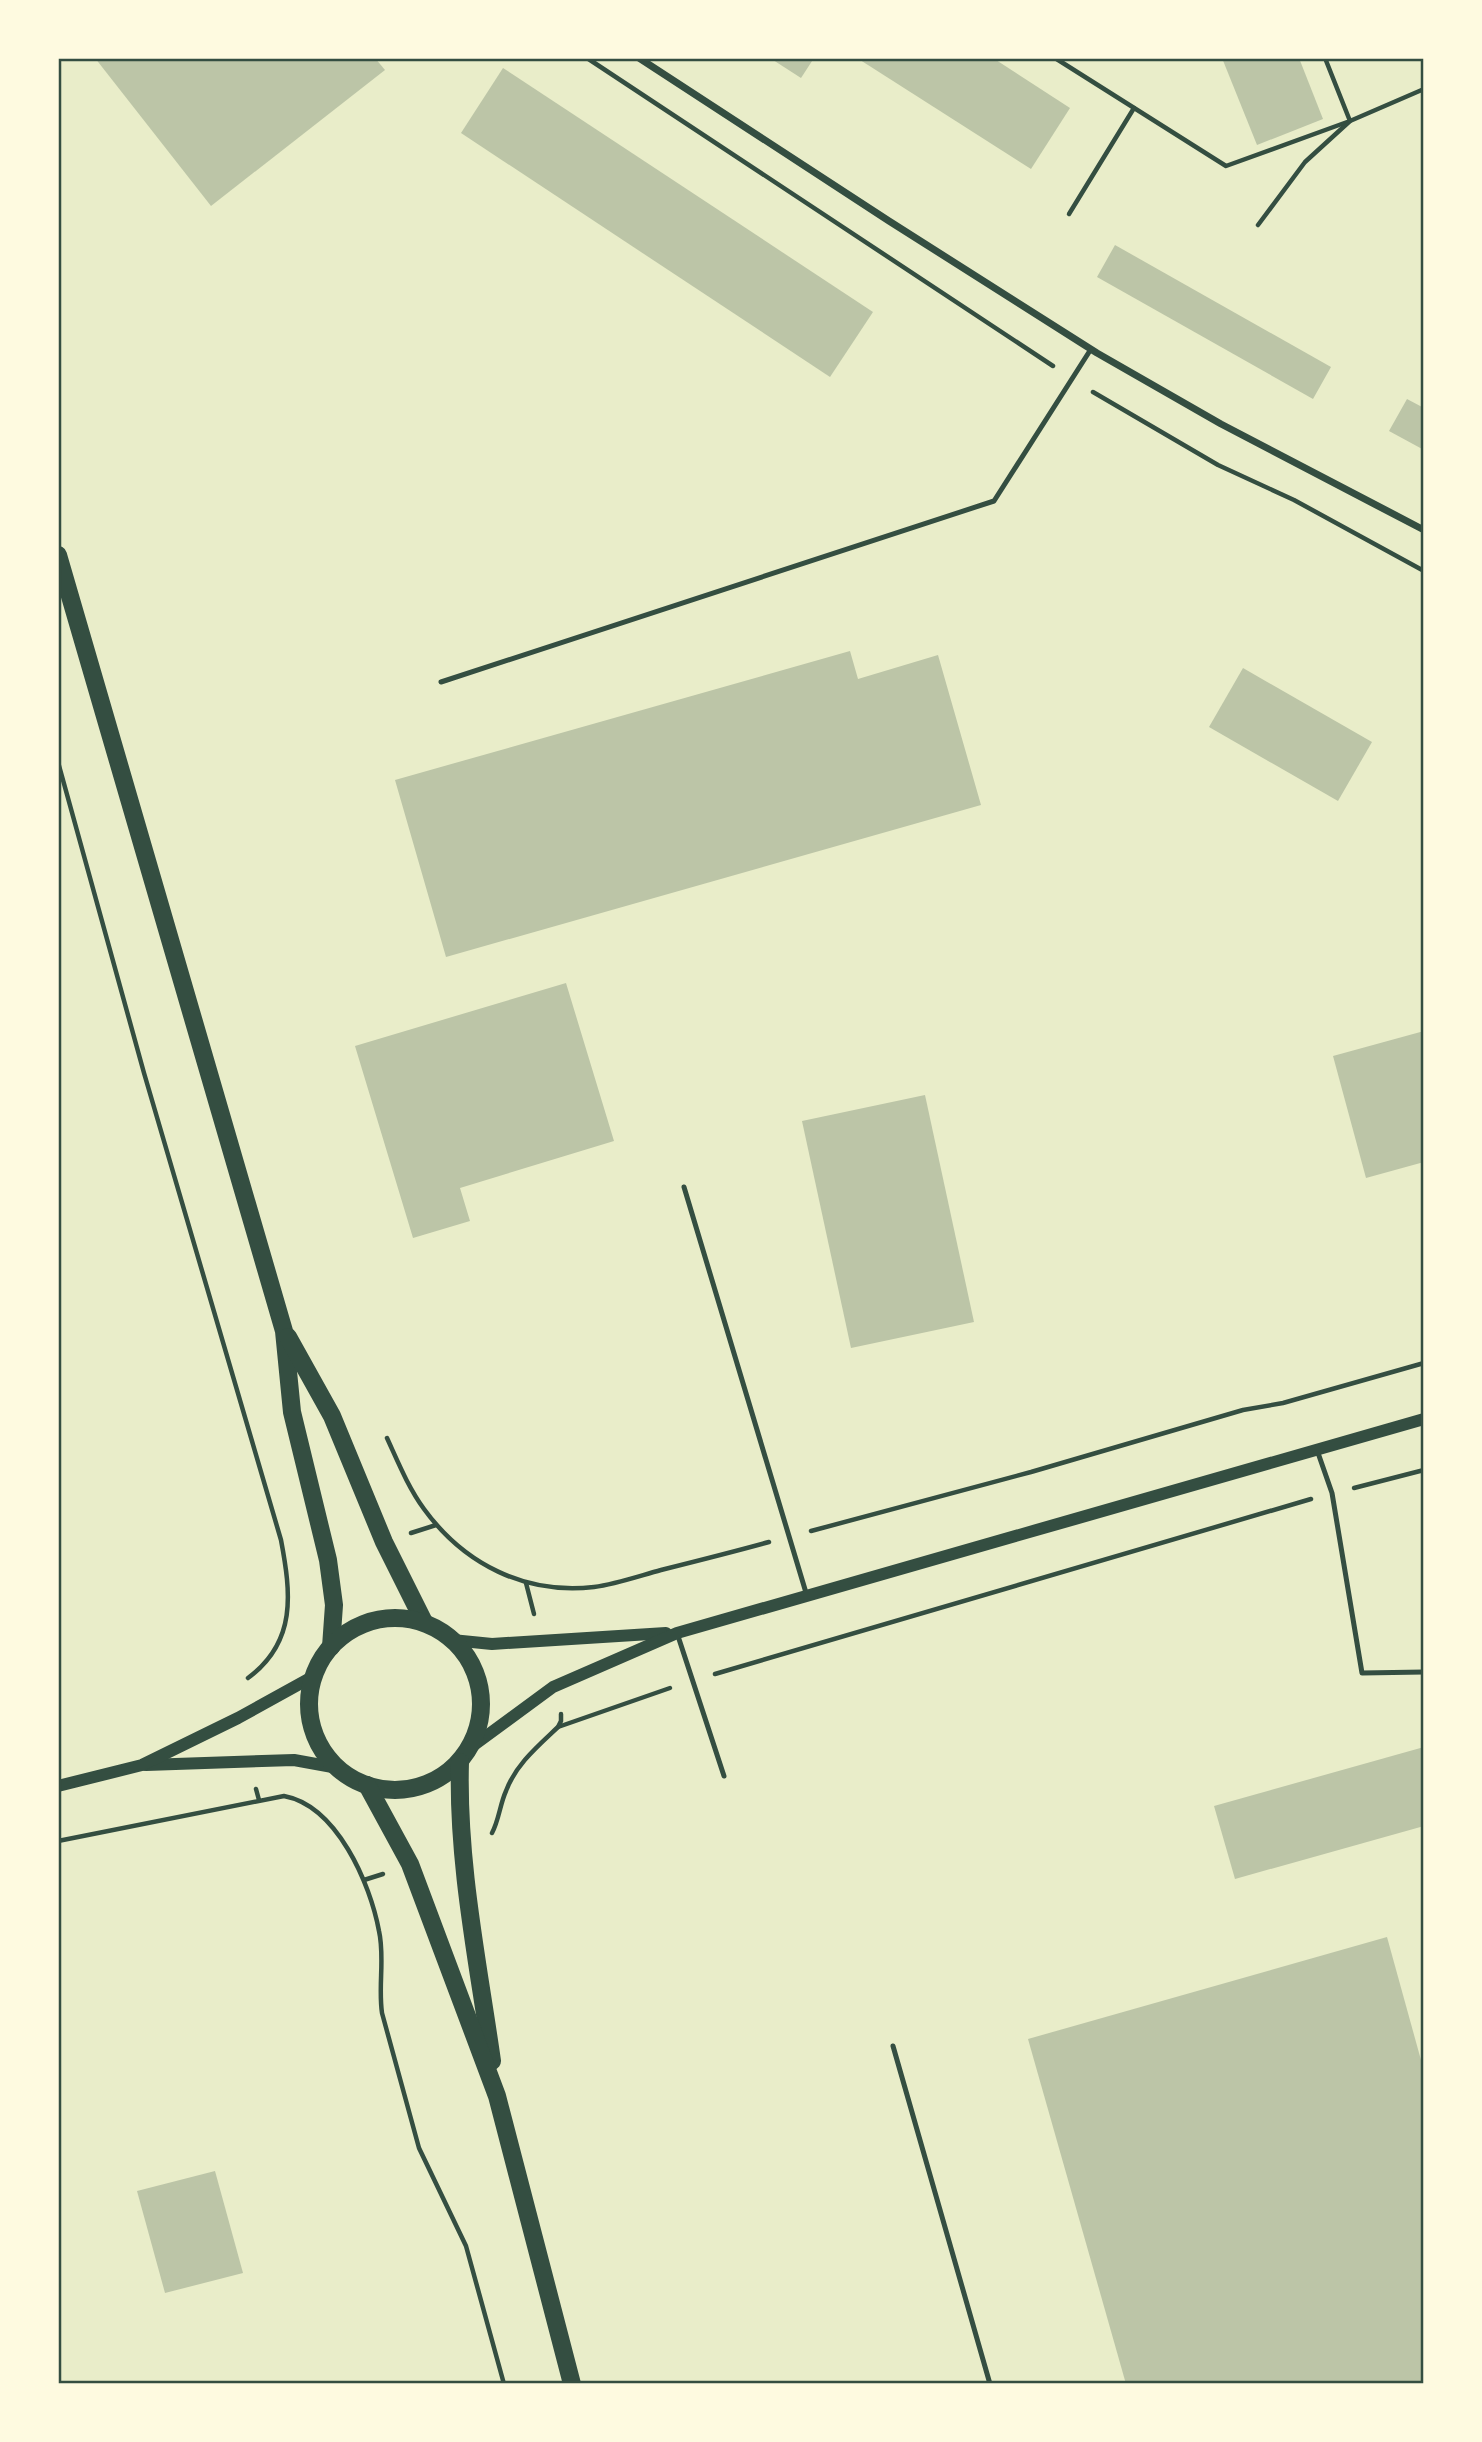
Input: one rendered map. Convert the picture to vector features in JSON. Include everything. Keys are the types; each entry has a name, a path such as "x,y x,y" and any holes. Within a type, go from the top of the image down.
{"main road":[{"path":"58,555 284,1331 292,1412 328,1560 334,1605 331,1647"},
{"path":"284,1331 332,1416 384,1542 424,1622"},
{"path":"465,1755 441,1777 415,1788 383,1790 352,1779 338,1768 327,1756 312,1727 310,1692 314,1676 331,1647 357,1627 376,1620 396,1618 424,1622 452,1640 473,1666 480,1687 481,1716 465,1755 458,1810 497,2096"},
{"path":"367,1785 410,1864 497,2096 572,2384"}],"street":[{"path":"639,58 1091,349 1221,424 1424,530"},
{"path":"465,1755 553,1687 677,1633 1424,1419"},
{"path":"452,1640 492,1644 677,1633"},
{"path":"58,1786 142,1765 238,1718 314,1676"},
{"path":"142,1765 294,1760 338,1768"}],"lane":[{"path":"441,682 994,501 1091,349"},
{"path":"684,1187 807,1596"},
{"path":"1317,1450 1332,1493 1362,1673 1424,1672"},
{"path":"677,1633 724,1776"},
{"path":"893,2046 990,2384"}],"path":[{"path":"1055,58 1226,166 1350,121 1424,89"},
{"path":"1325,58 1350,121"},
{"path":"1069,214 1134,108"},
{"path":"1258,225 1305,162 1350,121"},
{"path":"58,762 144,1073 281,1540 289,1588 285,1626 278,1644 262,1668 244,1681"},
{"path":"387,1438 422,1507 455,1545 477,1562 502,1575 526,1583 565,1589 596,1587 1031,1472 1243,1410 1283,1403 1424,1363"},
{"path":"491,1836 506,1790 516,1771 560,1724 692,1681 1332,1493 1424,1470"},
{"path":"58,1841 284,1796 306,1802 316,1809 340,1838 364,1880 380,1933 382,2013 419,2148 466,2246 504,2384"}],"building":[{"path":"95,58 375,58 385,70 211,206"},
{"path":"770,58 814,58 801,78"},
{"path":"857,58 993,58 1070,108 1031,169"},
{"path":"1222,58 1299,58 1323,119 1257,145"},
{"path":"503,68 873,312 830,377 461,133"},
{"path":"1115,245 1331,367 1313,399 1097,277"},
{"path":"1407,399 1424,408 1424,450 1389,431"},
{"path":"850,651 858,679 938,655 981,805 446,957 395,780"},
{"path":"1243,668 1372,742 1338,801 1209,727"},
{"path":"566,983 614,1141 460,1188 470,1221 413,1238 355,1046"},
{"path":"1424,1031 1424,1162 1366,1178 1333,1056"},
{"path":"925,1095 974,1322 851,1348 802,1121"},
{"path":"1424,1747 1424,1826 1235,1879 1214,1806"},
{"path":"1387,1937 1424,2071 1424,2384 1126,2384 1028,2039"},
{"path":"215,2171 243,2273 165,2293 137,2191"}]}
